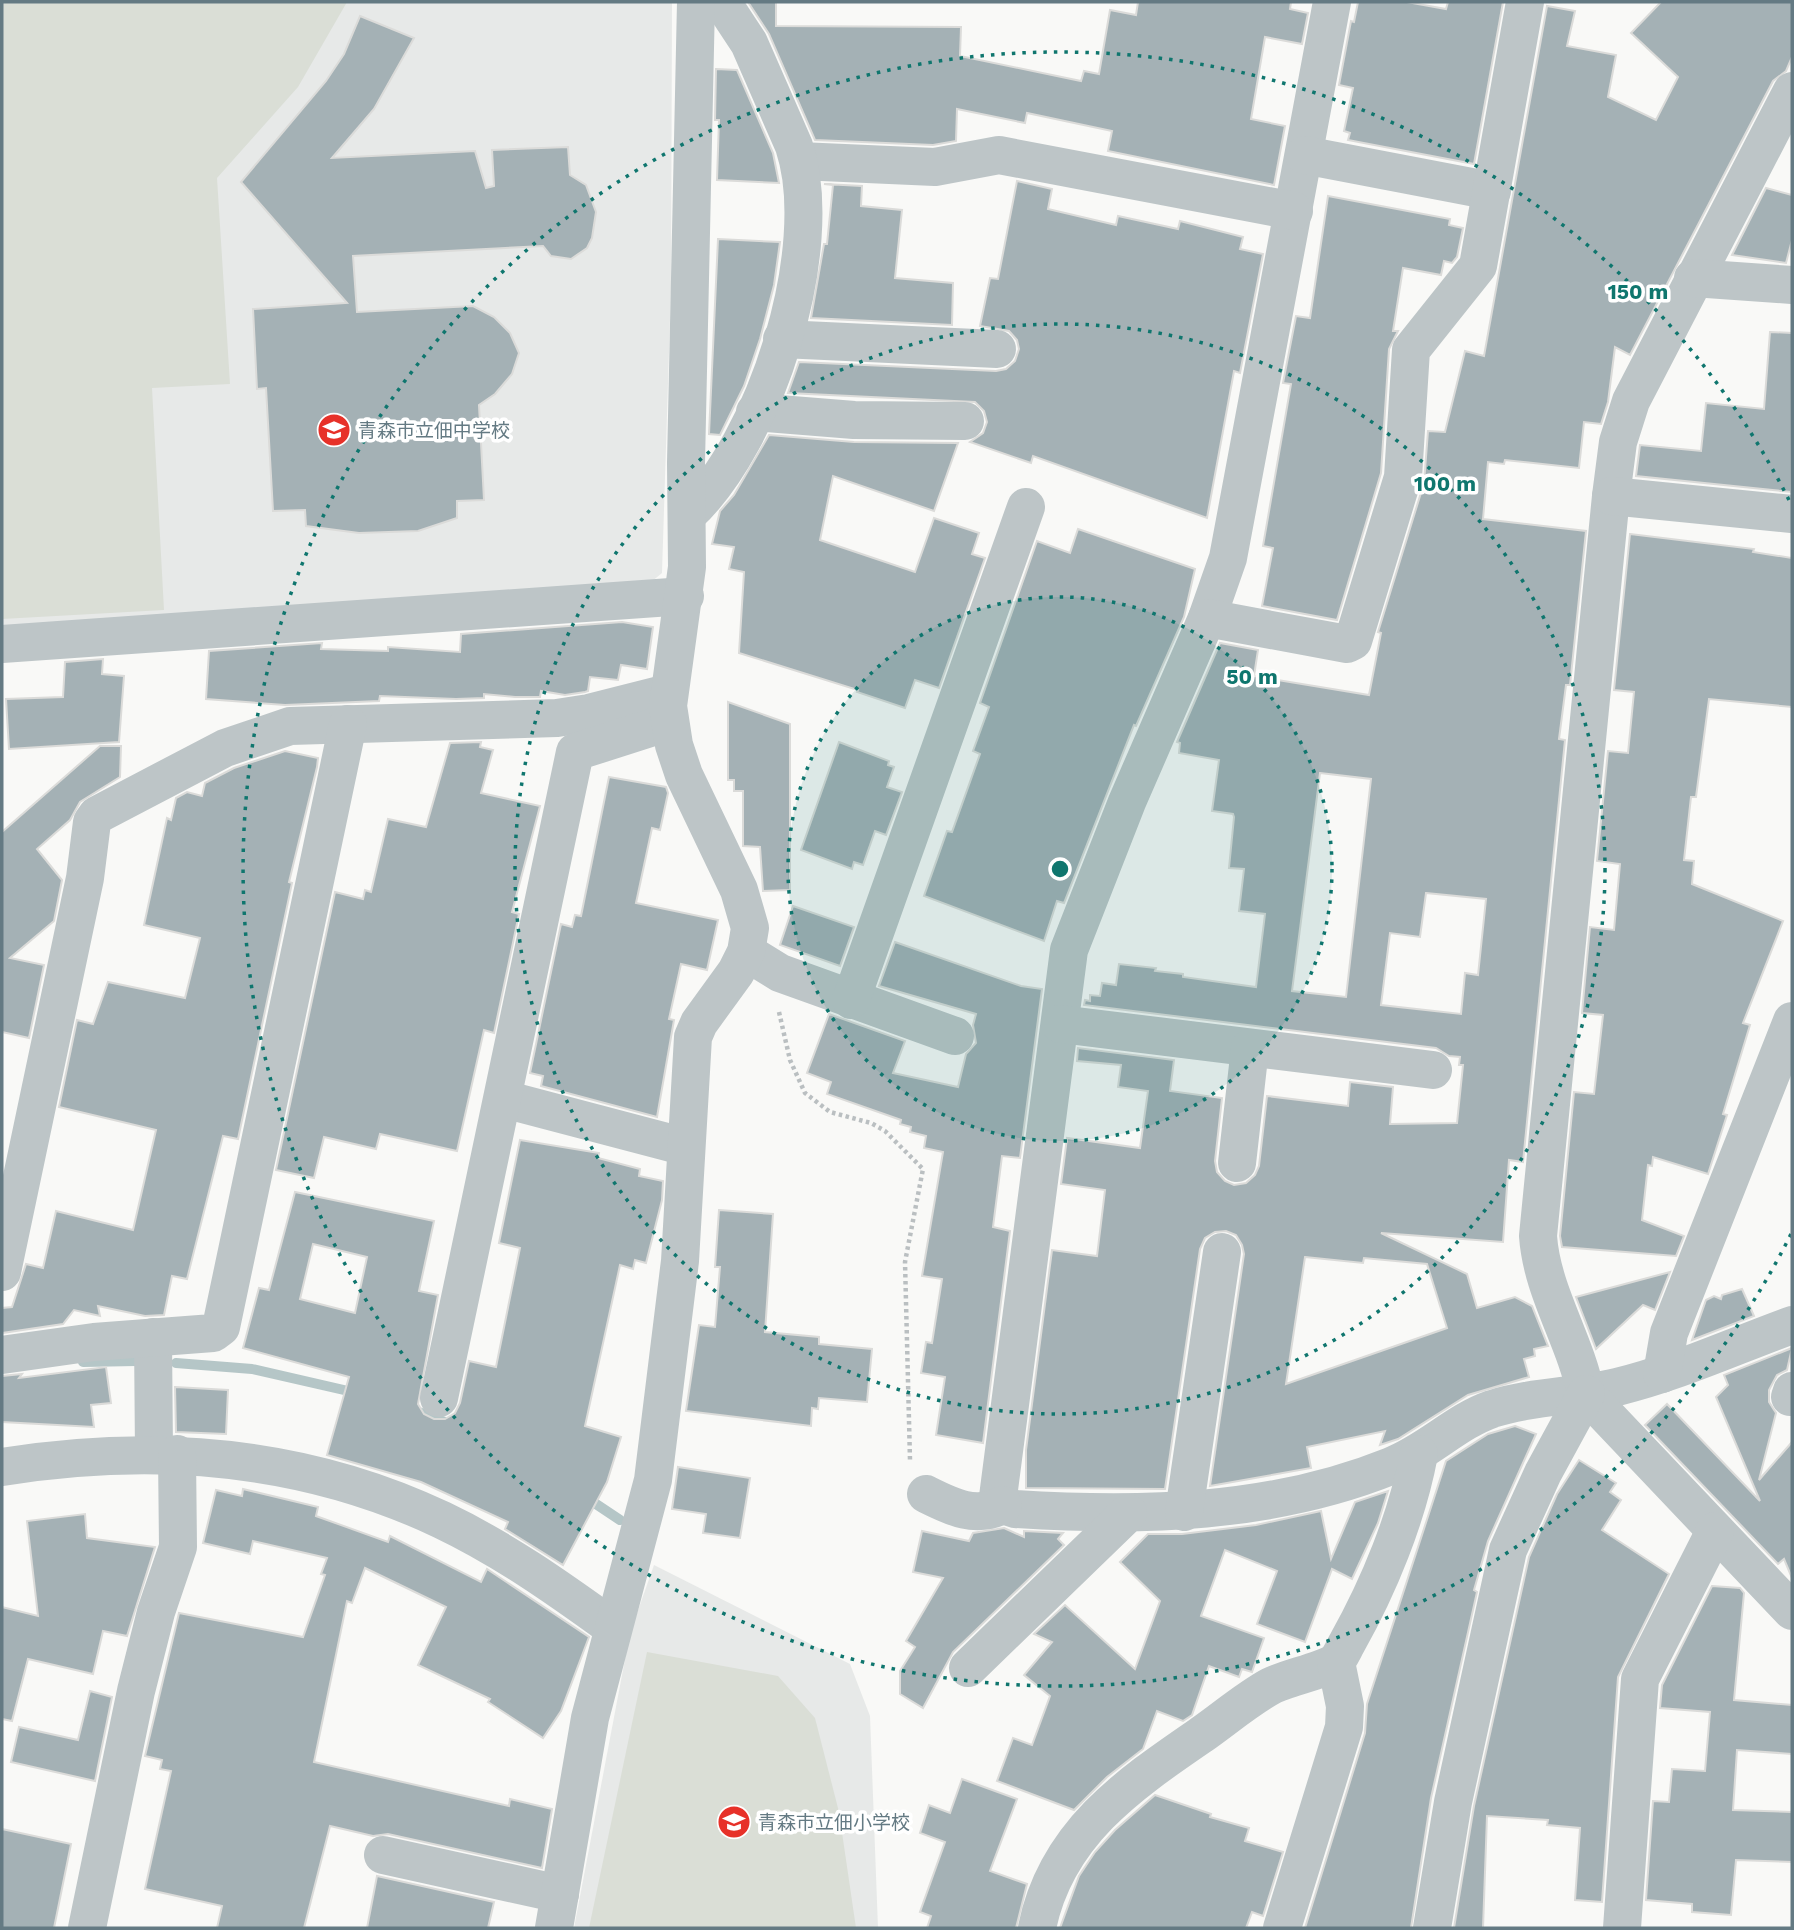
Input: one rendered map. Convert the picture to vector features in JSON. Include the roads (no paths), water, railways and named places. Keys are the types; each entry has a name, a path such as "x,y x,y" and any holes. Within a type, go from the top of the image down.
{"street":[{"path":"383,1854 556,1911 590,1718 612,1627 643,1519 659,1443 680,1261 693,1037 699,1023 736,972 746,952 750,928 739,890 684,775 668,707 685,596 696,2"},
{"path":"687,515 704,500 718,479 755,412 782,340 795,292 805,223 799,161 749,43 722,2"},
{"path":"1003,1505 998,1497 1069,950 1207,618 1228,558 1332,2"},
{"path":"1207,618 1347,644 1353,641 1404,477 1411,350 1478,265 1525,2"},
{"path":"1792,91 1693,278 1623,422 1611,496 1538,1236 1545,1279 1575,1349 1586,1394 1792,1611"},
{"path":"799,161 935,167 999,155 1294,211"},
{"path":"1304,155 1492,191"},
{"path":"1693,278 1792,285"},
{"path":"782,340 997,349"},
{"path":"755,412 841,419 965,421"},
{"path":"1611,496 1792,514"},
{"path":"851,1000 1026,507"},
{"path":"2,644 685,596"},
{"path":"2,1272 85,878 92,822 97,815 180,769 289,726 348,724 573,734 668,707"},
{"path":"2,1356 71,1344 213,1333 221,1327 348,724"},
{"path":"439,1398 504,1099 573,734"},
{"path":"746,952 780,972 955,1036"},
{"path":"1060,1024 1433,1070"},
{"path":"1662,1374 1669,1333 1792,1025"},
{"path":"1237,1163 1250,1048"},
{"path":"504,1099 686,1147"},
{"path":"1184,1512 1222,1252"},
{"path":"926,1493 964,1511 989,1512 1003,1505 1065,1512 1184,1512 1287,1496 1388,1468 1419,1454 1473,1417 1491,1410 1515,1403 1586,1394 1662,1374 1792,1325"},
{"path":"87,1928 139,1678 156,1612 178,1547 153,1337"},
{"path":"1432,1928 1453,1802 1508,1550 1543,1473 1586,1394"},
{"path":"2,1467 70,1458 166,1454 274,1467 376,1494 416,1509 510,1556 612,1627"},
{"path":"1037,1928 1046,1895 1056,1873 1073,1846 1115,1797 1271,1686 1336,1661 1359,1621 1392,1543 1409,1500 1419,1454"},
{"path":"968,1668 1128,1513"},
{"path":"1622,1928 1640,1679 1715,1531"},
{"path":"1282,1928 1344,1727 1345,1706 1336,1661"}],"waterway":[{"path":"83,1362 136,1361"},
{"path":"176,1363 252,1369 357,1393"},
{"path":"413,1410 450,1424"},
{"path":"584,1496 620,1520"}],"place":[{"name":"青森市立佃中学校","path":"334,430"},
{"name":"青森市立佃小学校","path":"734,1822"}]}
